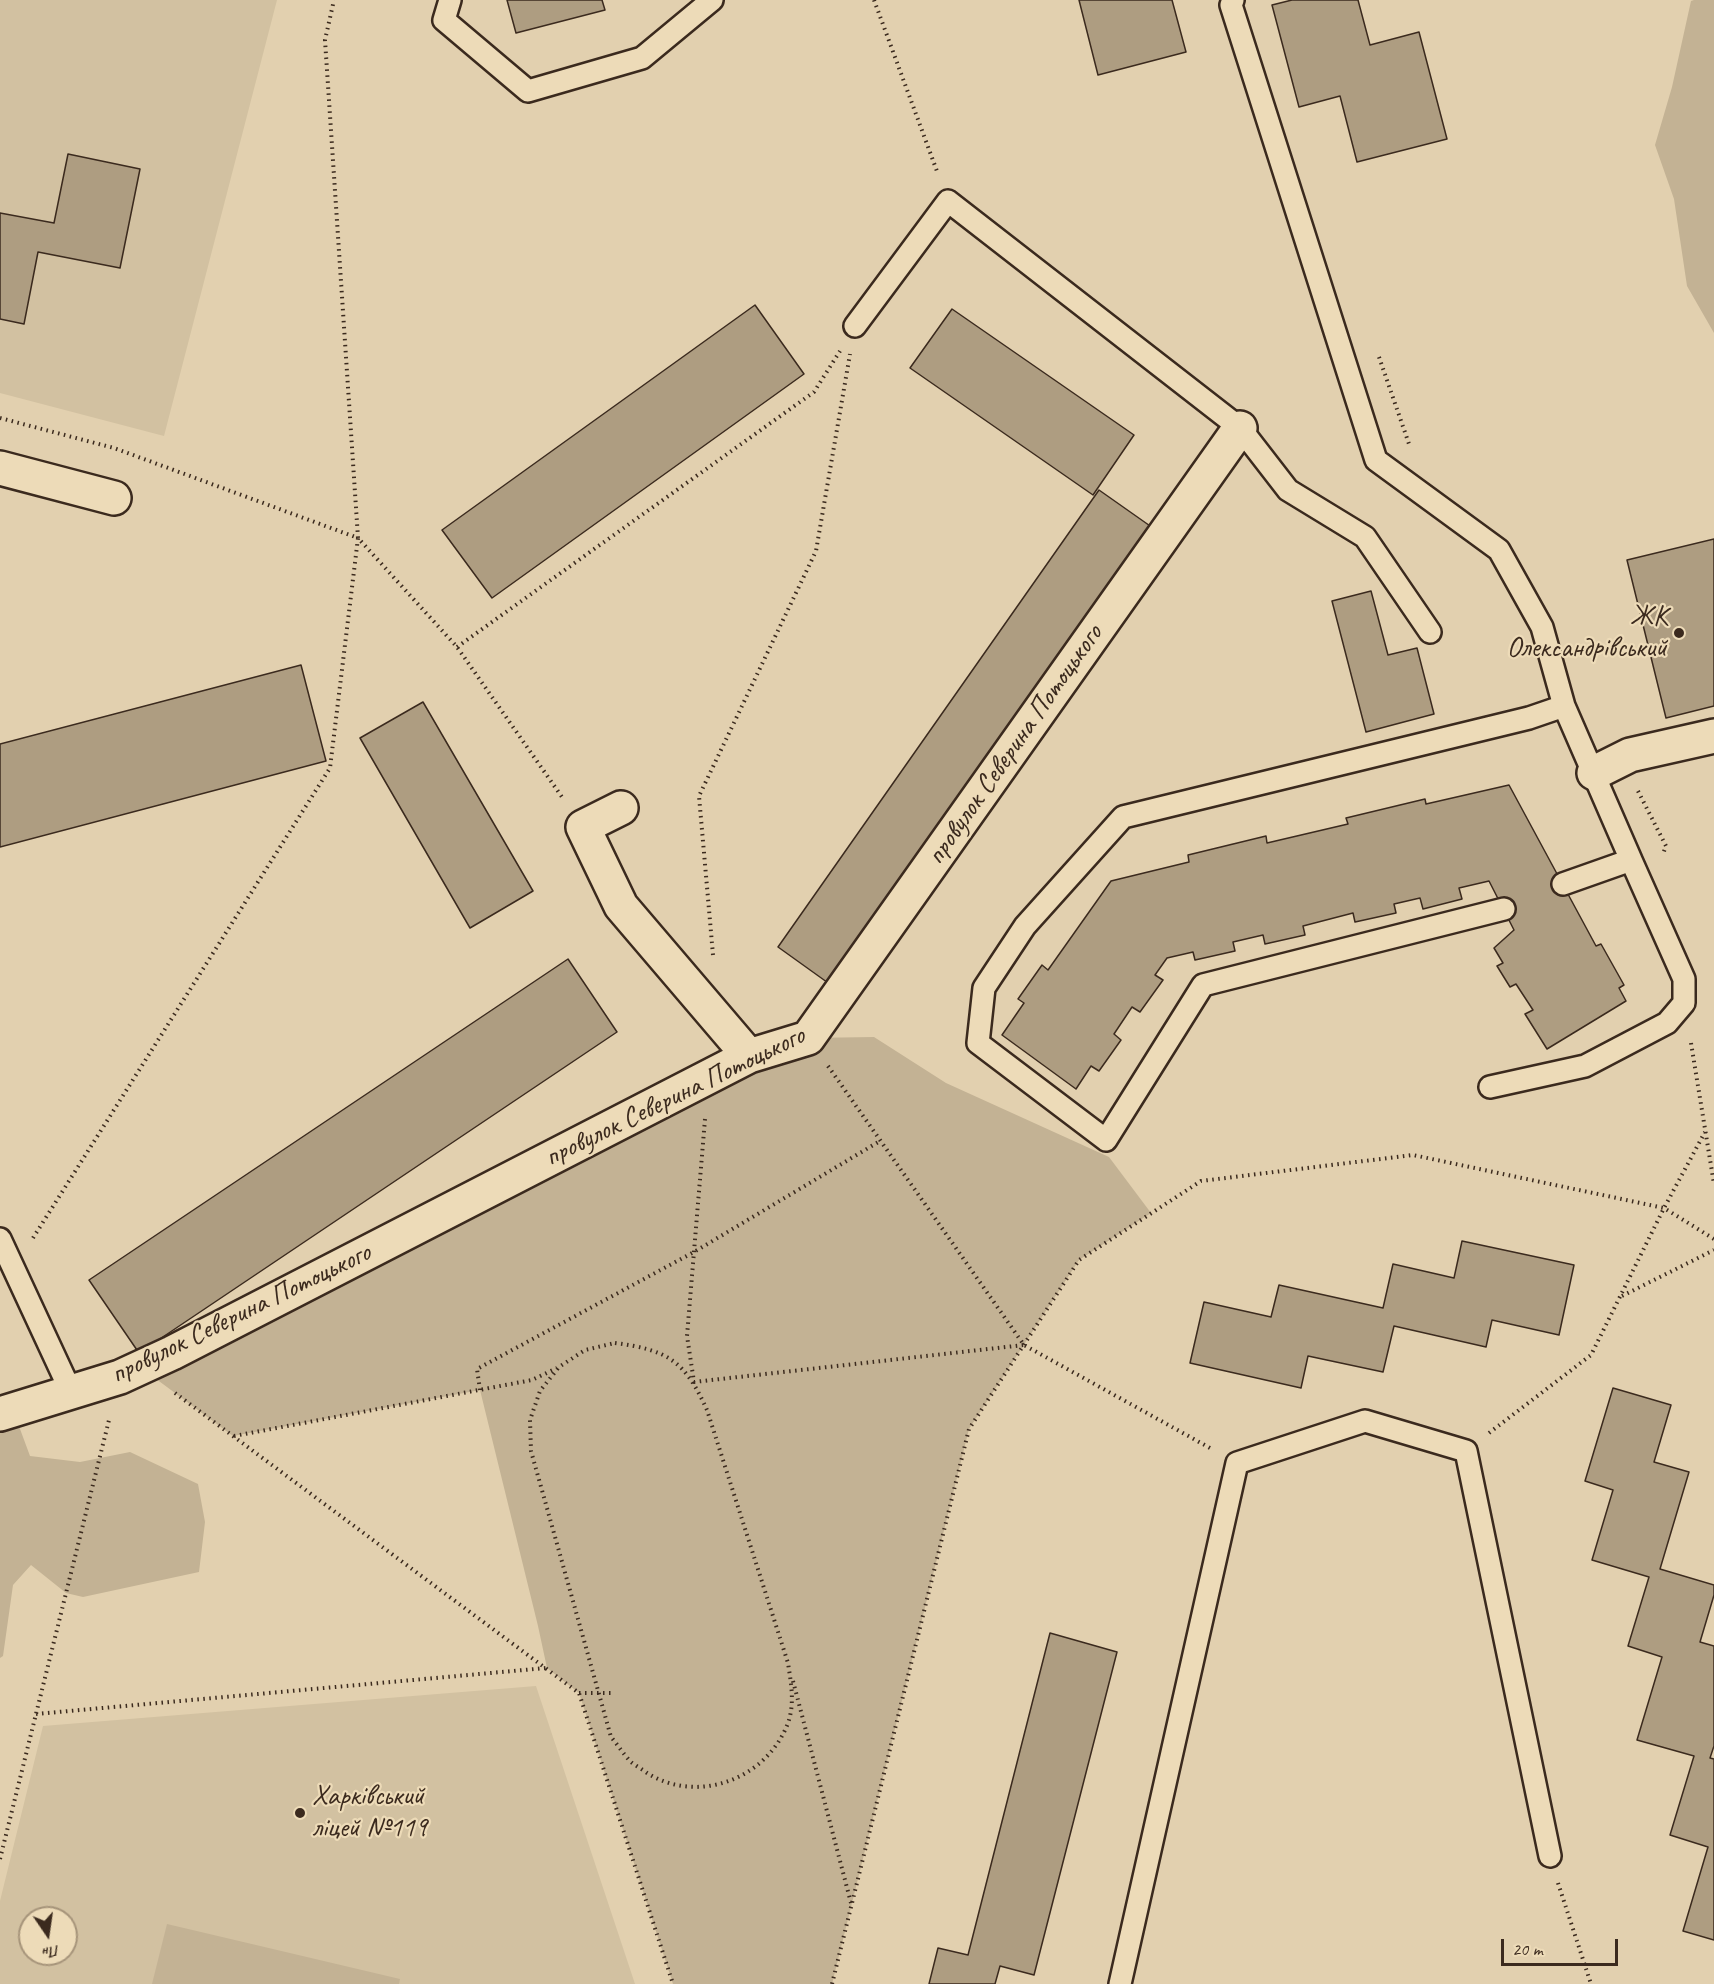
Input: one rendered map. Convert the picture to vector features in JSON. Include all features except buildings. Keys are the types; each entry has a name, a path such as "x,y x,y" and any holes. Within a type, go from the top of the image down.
{"street":[{"name":"провулок Северина Потоцького","path":"0,1414 130,1372 749,1056 808,1038 1240,428"},
{"path":"0,468 114,498"},
{"path":"1594,773 1630,755 1714,736"},
{"path":"621,808 583,826 621,906 749,1056"}],"lane":[{"path":"450,0 444,20 528,91 642,58 712,0"},
{"path":"1233,0 1231,5 1376,460 1499,550 1542,627 1564,706 1684,978 1684,1004 1667,1023 1585,1066 1490,1087"},
{"path":"855,326 948,201 1240,428 1288,490 1365,537 1430,632"},
{"path":"1504,909 1203,985 1106,1140 978,1043 984,988 1025,926 1123,817 1529,718 1564,706"},
{"path":"1563,884 1631,860"},
{"path":"0,1239 71,1392"},
{"path":"1120,1984 1237,1463 1365,1421 1466,1452 1550,1856"}],"path":[{"path":"14,1269 330,768 358,538 326,40 334,0"},
{"path":"874,0 948,201"},
{"path":"457,647 814,392 855,326"},
{"path":"713,961 699,796 816,551 855,326"},
{"path":"0,417 114,448 358,538 457,647 583,826"},
{"path":"808,1038 1024,1345 1237,1463"},
{"path":"709,1077 687,1336 694,1382 707,1410 788,1663 852,1904"},
{"path":"1466,1452 1591,1355 1705,1131"},
{"path":"480,1390 477,1369 694,1252 880,1141"},
{"path":"832,1984 969,1429 1079,1260 1201,1181 1413,1155 1664,1208 1714,1239"},
{"path":"1621,1297 1714,1250"},
{"path":"233,1437 532,1380 559,1367 585,1350 615,1343 645,1347 673,1360 694,1382"},
{"path":"694,1382 1024,1345"},
{"path":"559,1367 540,1391 530,1420 531,1451 611,1737 632,1763 660,1781 692,1788 725,1784 752,1770 774,1749 788,1722 793,1693 788,1663"},
{"path":"0,1859 36,1714 130,1372 233,1437 579,1693 673,1984"},
{"path":"36,1714 547,1668"},
{"path":"579,1693 611,1693"},
{"path":"1550,1856 1591,1984"}],"shaded area":[{"path":"0,0 277,0 164,436 0,393"},
{"path":"1714,0 1714,333 1687,286 1674,199 1655,145 1672,87 1691,1"},
{"path":"874,1037 946,1083 1109,1157 1151,1213 1079,1260 969,1429 832,1984 673,1984 579,1693 547,1668 480,1390 233,1436 140,1367 808,1038"},
{"path":"13,1410 30,1456 80,1462 130,1452 198,1484 205,1522 199,1572 83,1597 66,1593 31,1565 13,1585 3,1656 0,1658 0,1414"},
{"name":"Харківський ліцей №119","path":"536,1686 635,1984 0,1984 0,1901 43,1726"},
{"path":"167,1924 400,1979 399,1984 152,1984"}],"place":[{"name":"ЖК Олександрівський","path":"1679,633"},
{"name":"Харківський ліцей №119","path":"300,1813"}]}
